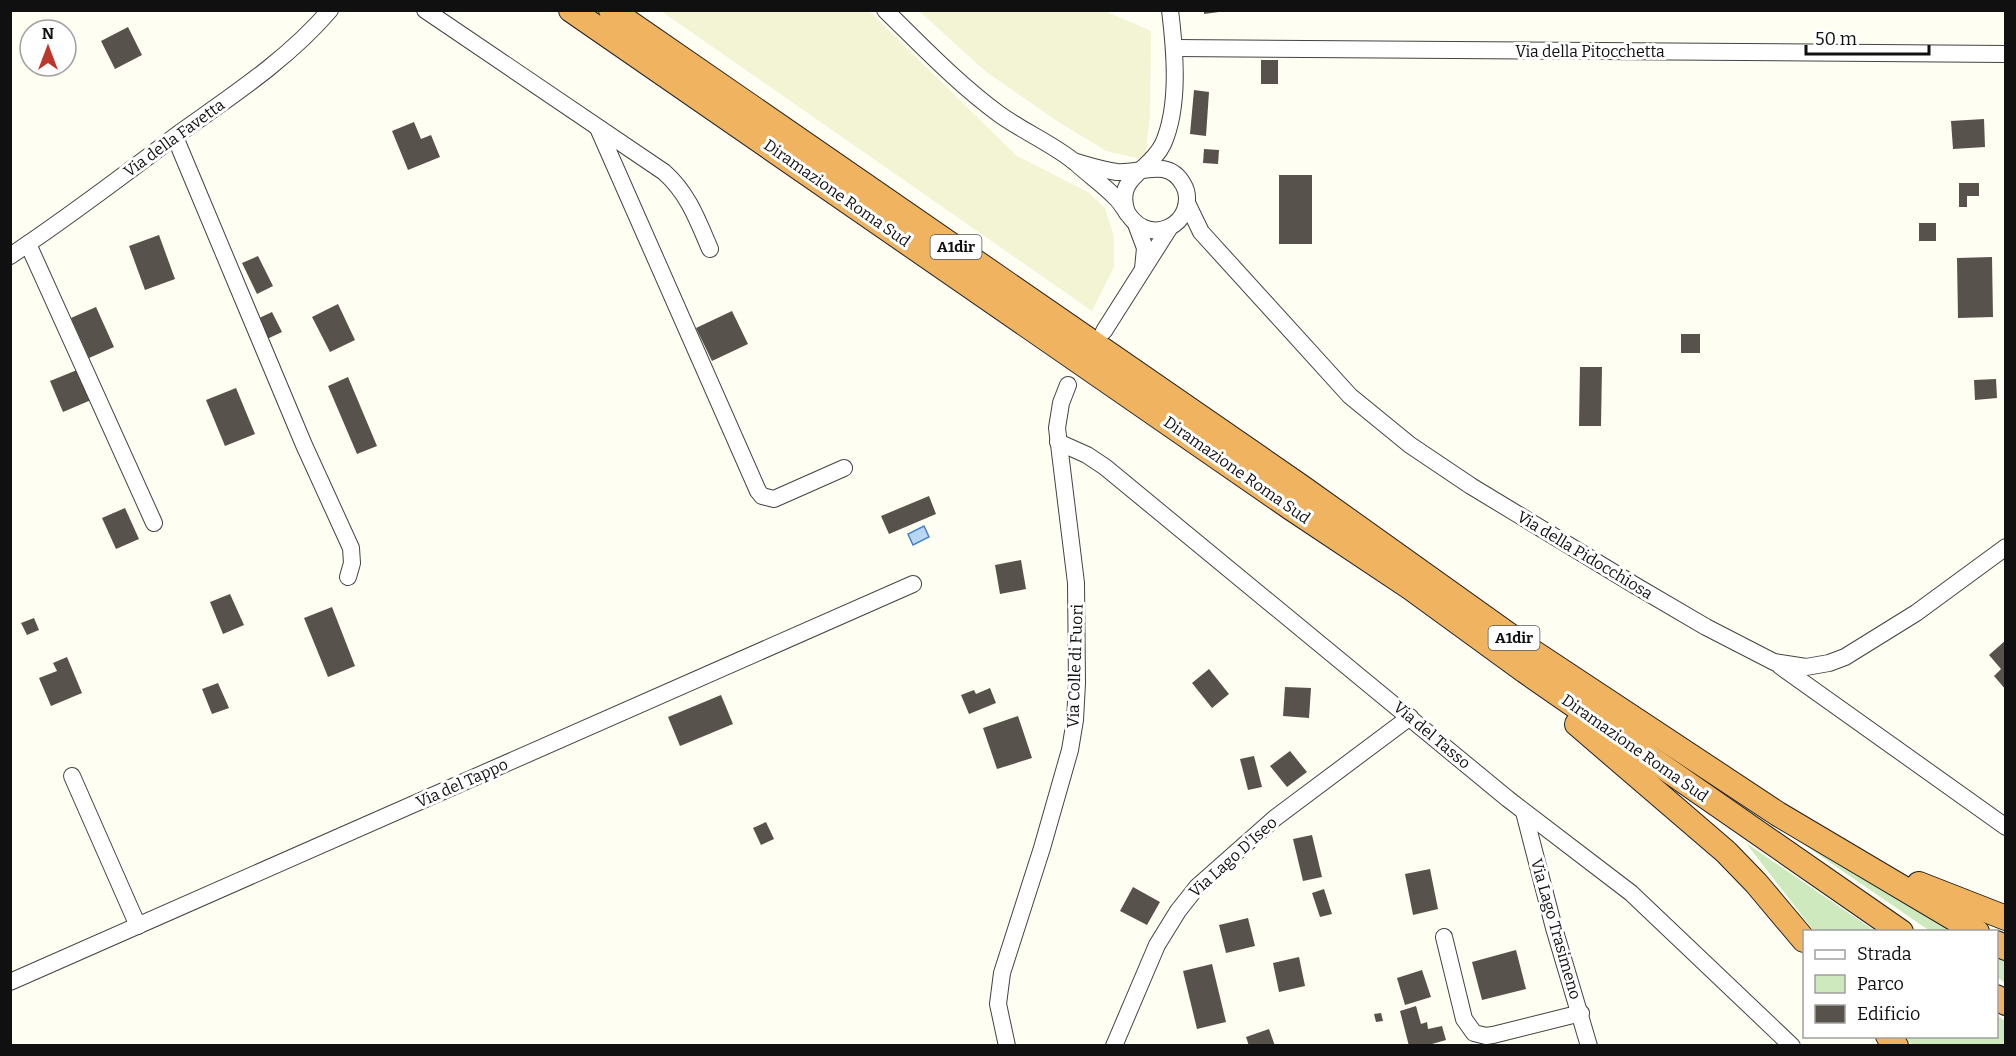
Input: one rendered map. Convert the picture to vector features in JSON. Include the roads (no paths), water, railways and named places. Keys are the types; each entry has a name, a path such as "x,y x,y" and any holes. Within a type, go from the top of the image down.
{"highway":[{"name":"Diramazione Roma Sud","path":"571,10 1291,508 1412,588 1525,671 1898,930"},
{"name":"Diramazione Roma Sud","path":"611,10 1300,486 1530,650 1732,785 1824,841"},
{"path":"1525,671 1575,723 1725,852 1756,883 1803,939"},
{"path":"1824,841 1898,875 2006,918"},
{"name":"A1dir","path":"1824,841 1974,930"}],"street":[{"name":"Via della Favetta","path":"16,249 175,137 291,49 330,10"},
{"path":"425,10 664,172 677,184 691,206 710,249"},
{"path":"885,10 974,94 1010,121 1073,161 1117,200 1132,219 1153,231 1170,227"},
{"path":"1170,10 1174,48 1173,91 1167,134 1169,159 1173,173"},
{"name":"Via della Pitocchetta","path":"1174,48 2006,54"},
{"path":"598,128 758,491 762,496 774,499 844,468"},
{"path":"1142,273 1145,248 1124,197 1126,188 1136,174 1155,158 1167,134"},
{"path":"175,137 304,445 351,548 352,563 348,577"},
{"path":"1073,161 1117,172 1159,168 1173,173 1183,183 1187,196 1183,215 1170,227 1104,331"},
{"name":"Via della Pidocchiosa","path":"1187,203 1196,224 1216,248 1350,396 1410,444 1470,486 1636,586 1706,627 1774,662 1806,667 1845,657 1916,613 2006,548"},
{"name":"Via della Pidocchiosa","path":"1170,227 1177,226 1192,230 1216,248"},
{"path":"16,249 154,523"},
{"name":"Via Colle di Fuori","path":"1007,1046 998,1004 1002,973 1042,848 1070,750 1075,720 1076,583 1058,442 1059,411 1068,385"},
{"name":"Via del Tasso","path":"1058,442 1087,455 1106,467 1524,812 1644,904 1792,1046"},
{"name":"Via del Tappo","path":"10,982 913,584"},
{"path":"1774,662 2006,826"},
{"name":"Via Lago D'Iseo","path":"1114,1046 1157,945 1178,911 1197,887 1275,818 1410,717"},
{"path":"72,776 138,926"},
{"name":"Via Lago Trasimeno","path":"1524,812 1554,928 1589,1046"},
{"path":"1444,937 1464,1019 1474,1033 1493,1035 1581,1013"}],"water":[{"path":"924,526 929,537 913,545 908,534"}]}
